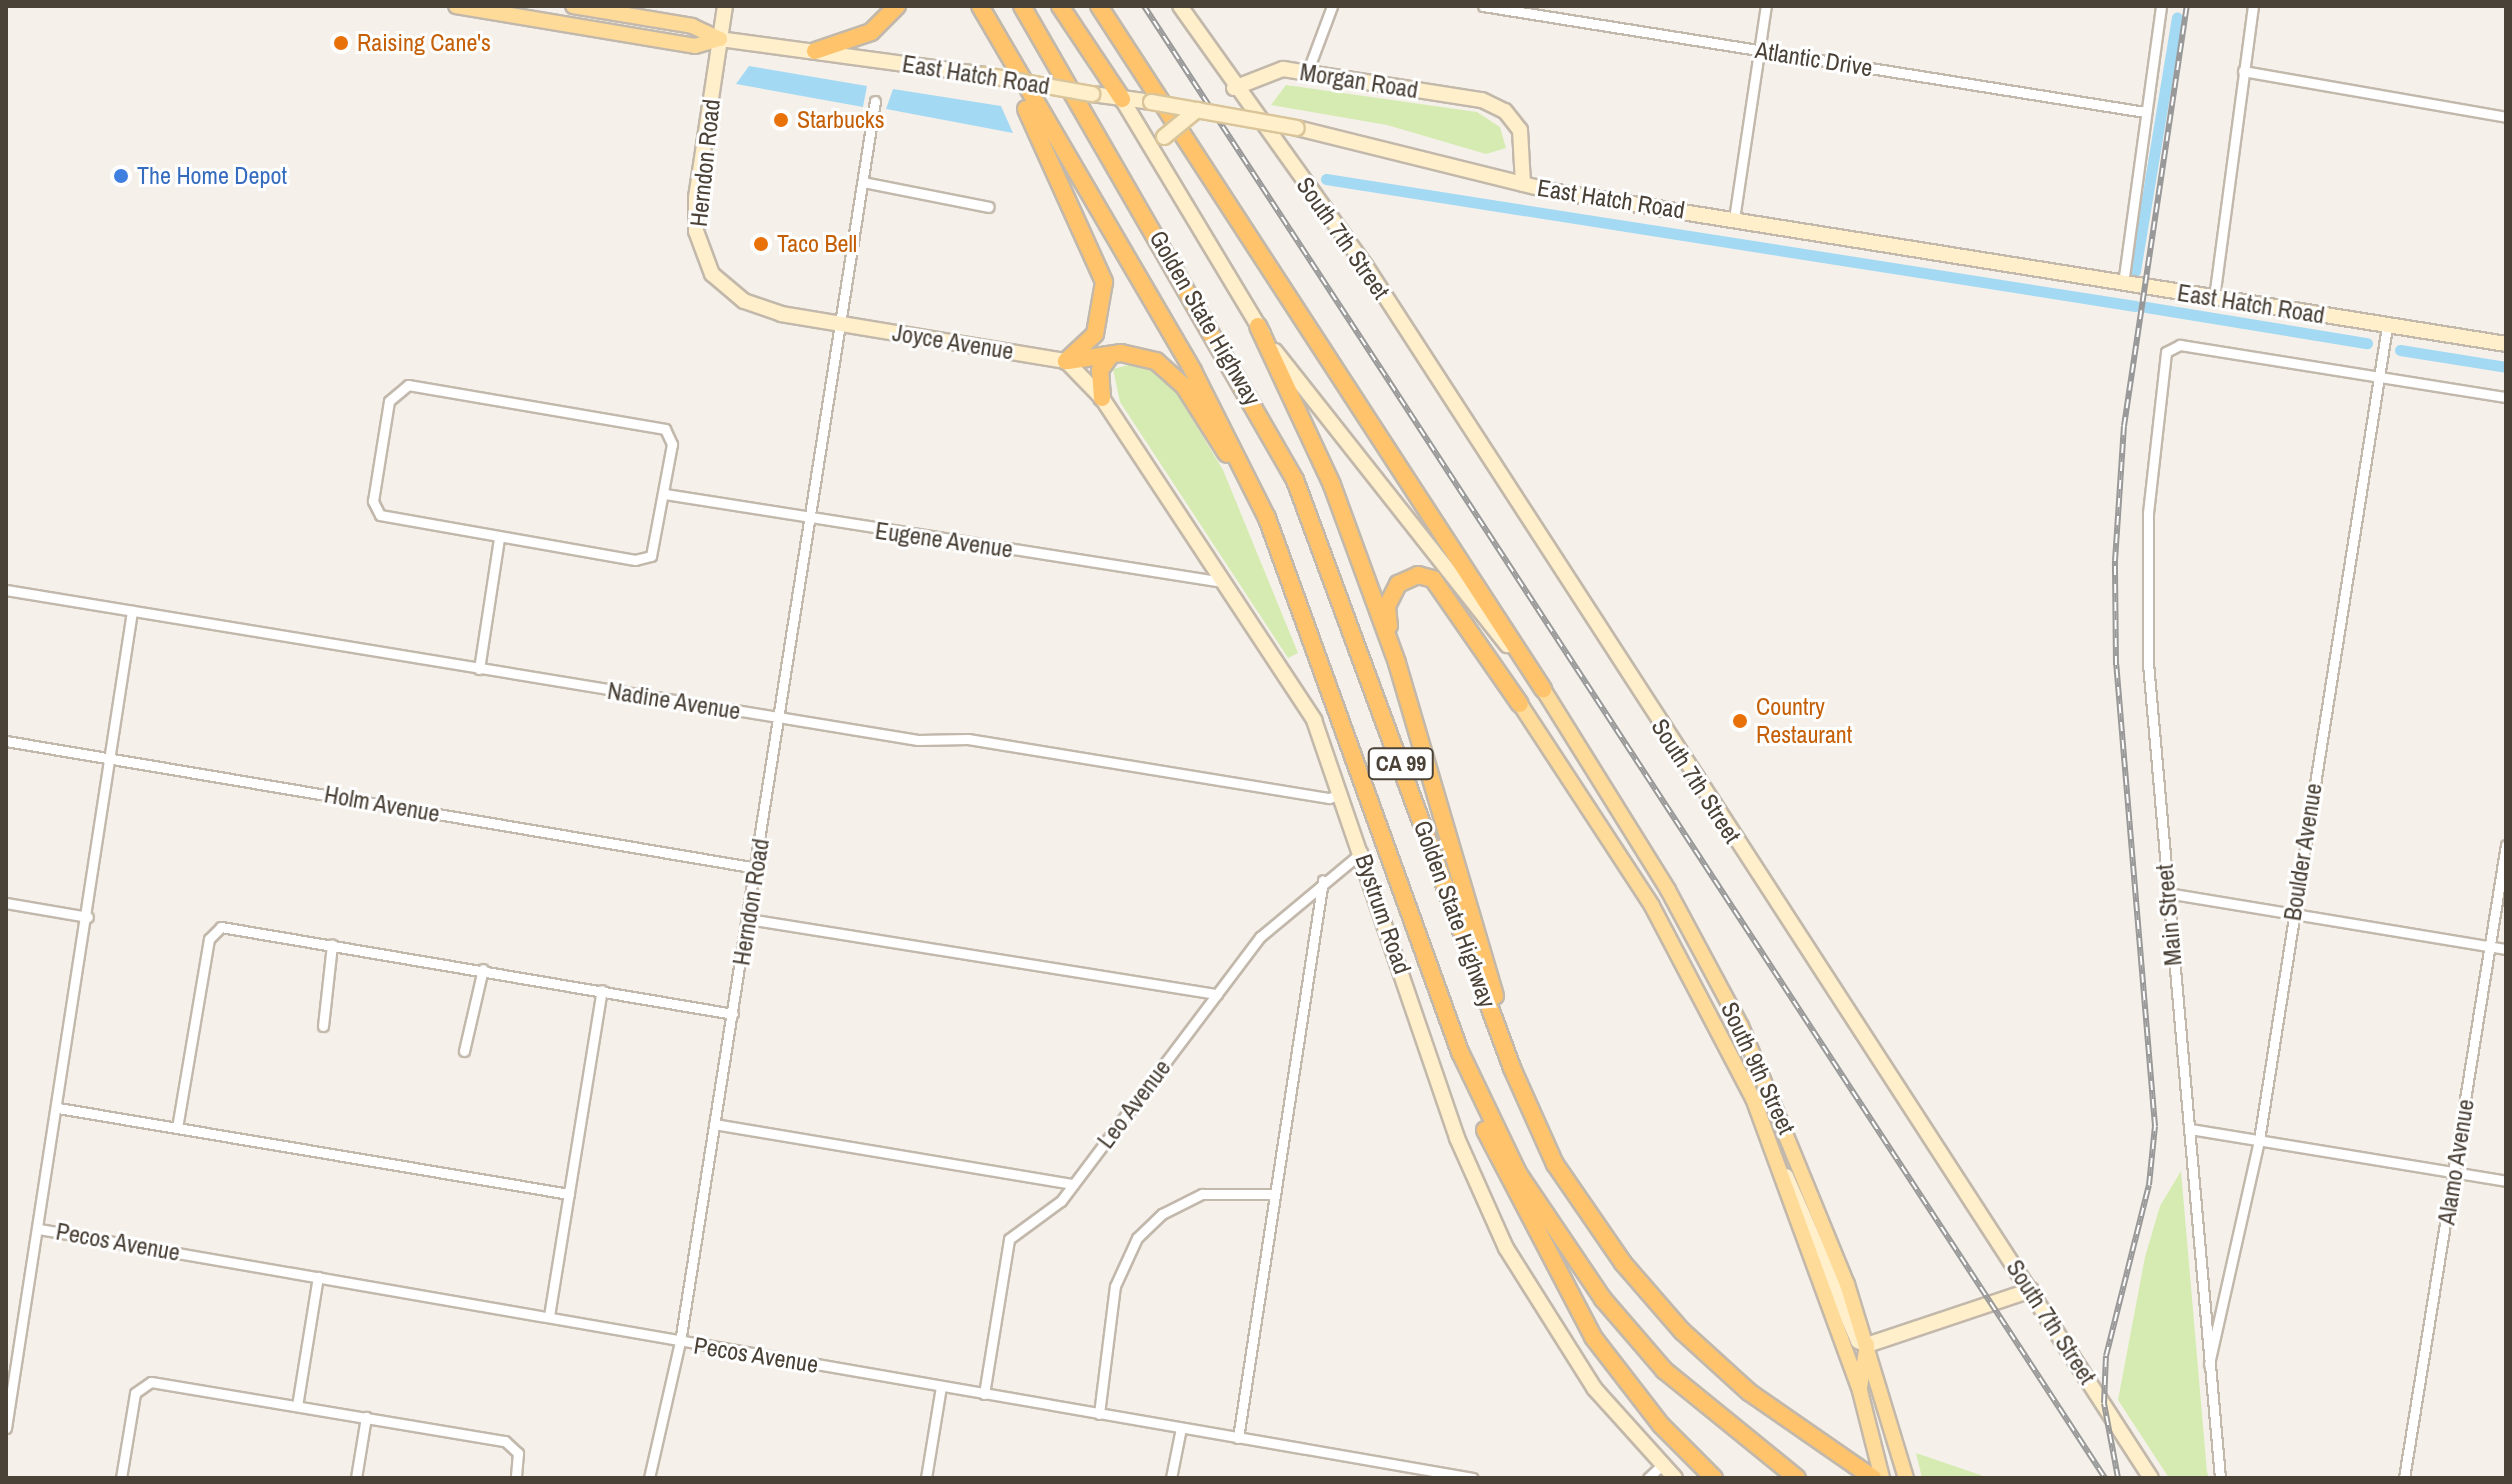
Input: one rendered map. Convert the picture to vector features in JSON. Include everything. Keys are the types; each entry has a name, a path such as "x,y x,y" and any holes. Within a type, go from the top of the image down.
{"highway":[{"path":"815,51 871,32 897,6"},
{"name":"Golden State Highway","path":"980,6 1004,56 1193,371 1267,518 1460,1052 1518,1173 1603,1299 1698,1402 1797,1478"},
{"name":"Golden State Highway","path":"1022,6 1295,480 1512,1068 1555,1164 1652,1298 1749,1392 1873,1478"},
{"path":"1060,6 1122,99"},
{"path":"1099,6 1543,689"},
{"path":"1004,56 1104,282 1095,334 1066,361"},
{"path":"1258,326 1332,485 1397,663 1456,844 1512,1068"},
{"path":"1102,398 1100,370 1110,356"},
{"path":"1066,361 1145,356 1174,375 1267,518"},
{"path":"1397,663 1390,593 1405,579 1433,579 1520,704"},
{"path":"1460,1052 1493,1152 1574,1306 1636,1395 1714,1478"}],"main road":[{"name":"East Hatch Road","path":"456,6 695,46 720,39"},
{"name":"East Hatch Road","path":"573,6 692,26 720,39"},
{"name":"South 9th Street","path":"1543,689 1668,890 1741,1026 1801,1163 1867,1345 1906,1478"},
{"name":"South 9th Street","path":"1520,704 1652,906 1723,1034 1786,1176 1860,1391 1882,1478"},
{"path":"1723,1034 1741,1026"},
{"path":"1860,1391 1867,1345"}],"street":[{"name":"Herndon Road","path":"725,6 696,197 705,261 744,301 839,323"},
{"path":"1180,6 1234,88"},
{"path":"1307,73 1332,6"},
{"name":"Atlantic Drive","path":"1483,6 2145,112"},
{"path":"1734,219 1766,6"},
{"path":"2123,284 2161,6"},
{"path":"2214,298 2253,6"},
{"name":"East Hatch Road","path":"720,39 985,75 1198,110 1297,128 1523,184 2506,344"},
{"path":"2243,71 2506,117"},
{"name":"Morgan Road","path":"1234,88 1269,72 1307,73 1495,105 1520,130 1523,184"},
{"name":"South 7th Street","path":"1234,88 1365,265 2151,1478"},
{"path":"1122,99 1258,326 1349,453 1543,689"},
{"name":"Herndon Road","path":"649,1478 680,1342 757,868 875,101"},
{"path":"1166,173 1164,137 1198,110"},
{"path":"863,182 989,207"},
{"name":"Joyce Avenue","path":"839,323 1066,361"},
{"name":"Boulder Avenue","path":"2207,1376 2259,1140 2387,326"},
{"name":"Main Street","path":"2220,1478 2207,1376 2190,1129 2167,893 2144,583 2166,352 2180,345 2379,376"},
{"name":"Bystrum Road","path":"1066,361 1102,398 1304,701 1362,852 1457,1138 1506,1248 1594,1388 1675,1478"},
{"path":"2379,376 2506,397"},
{"path":"397,389 467,394 658,425 669,434 665,494 651,556 635,560 499,538 378,513 373,501 397,389"},
{"name":"Eugene Avenue","path":"665,494 809,520 1223,582"},
{"path":"479,669 499,538"},
{"name":"Nadine Avenue","path":"6,590 918,740 968,739 1329,798 1341,794"},
{"path":"6,1428 9,1386 39,1229 132,611"},
{"name":"Holm Avenue","path":"6,741 757,868"},
{"name":"Alamo Avenue","path":"2404,1478 2506,845"},
{"name":"Leo Avenue","path":"984,1394 1009,1239 1073,1184 1260,937 1323,880 1362,852"},
{"path":"1238,1438 1323,880"},
{"path":"2167,893 2506,949"},
{"path":"6,903 88,917"},
{"path":"748,919 1217,994"},
{"path":"177,1128 216,930 332,944 733,1014"},
{"path":"323,1026 332,944"},
{"path":"464,1051 483,969"},
{"path":"549,1316 602,990"},
{"path":"58,1108 569,1194"},
{"path":"714,1124 1073,1184"},
{"path":"2190,1129 2506,1181"},
{"path":"1786,1176 1853,1336 1867,1345 2031,1290"},
{"path":"1099,1414 1115,1286 1137,1238 1162,1214 1202,1194 1274,1194"},
{"name":"Pecos Avenue","path":"39,1229 1238,1438 1415,1473 1473,1478"},
{"path":"297,1406 318,1277"},
{"path":"121,1478 141,1385 366,1417 515,1448 516,1478"},
{"path":"926,1478 941,1386"},
{"path":"356,1478 366,1417"},
{"path":"1171,1478 1181,1428"},
{"path":"1648,1478 1662,1465"}],"green space":[{"path":"1286,85 1477,112 1500,127 1506,148 1486,154 1387,125 1271,105"},
{"path":"1140,362 1167,377 1223,470 1298,653 1288,658 1120,402 1113,369"},
{"path":"2181,1171 2209,1478 2169,1478 2118,1400 2145,1257 2160,1206"},
{"path":"1916,1453 1989,1478 1922,1478"}],"water":[{"path":"749,66 867,86 863,107 736,84"},
{"path":"893,89 1001,106 1013,133 886,109"}],"waterway":[{"path":"2135,271 2177,17"},
{"path":"1326,179 2135,306"},
{"path":"2146,307 2367,343"},
{"path":"2400,350 2506,367"}],"railway":[{"path":"1144,6 2105,1478"},
{"path":"2118,1478 2104,1403 2106,1356 2149,1185 2155,1126 2116,665 2115,561 2124,426 2187,6"}],"place":[{"name":"Raising Cane's","path":"341,43"},
{"name":"Starbucks","path":"781,120"},
{"name":"The Home Depot","path":"121,176"},
{"name":"Taco Bell","path":"761,244"},
{"name":"Country Restaurant","path":"1740,721"}]}
